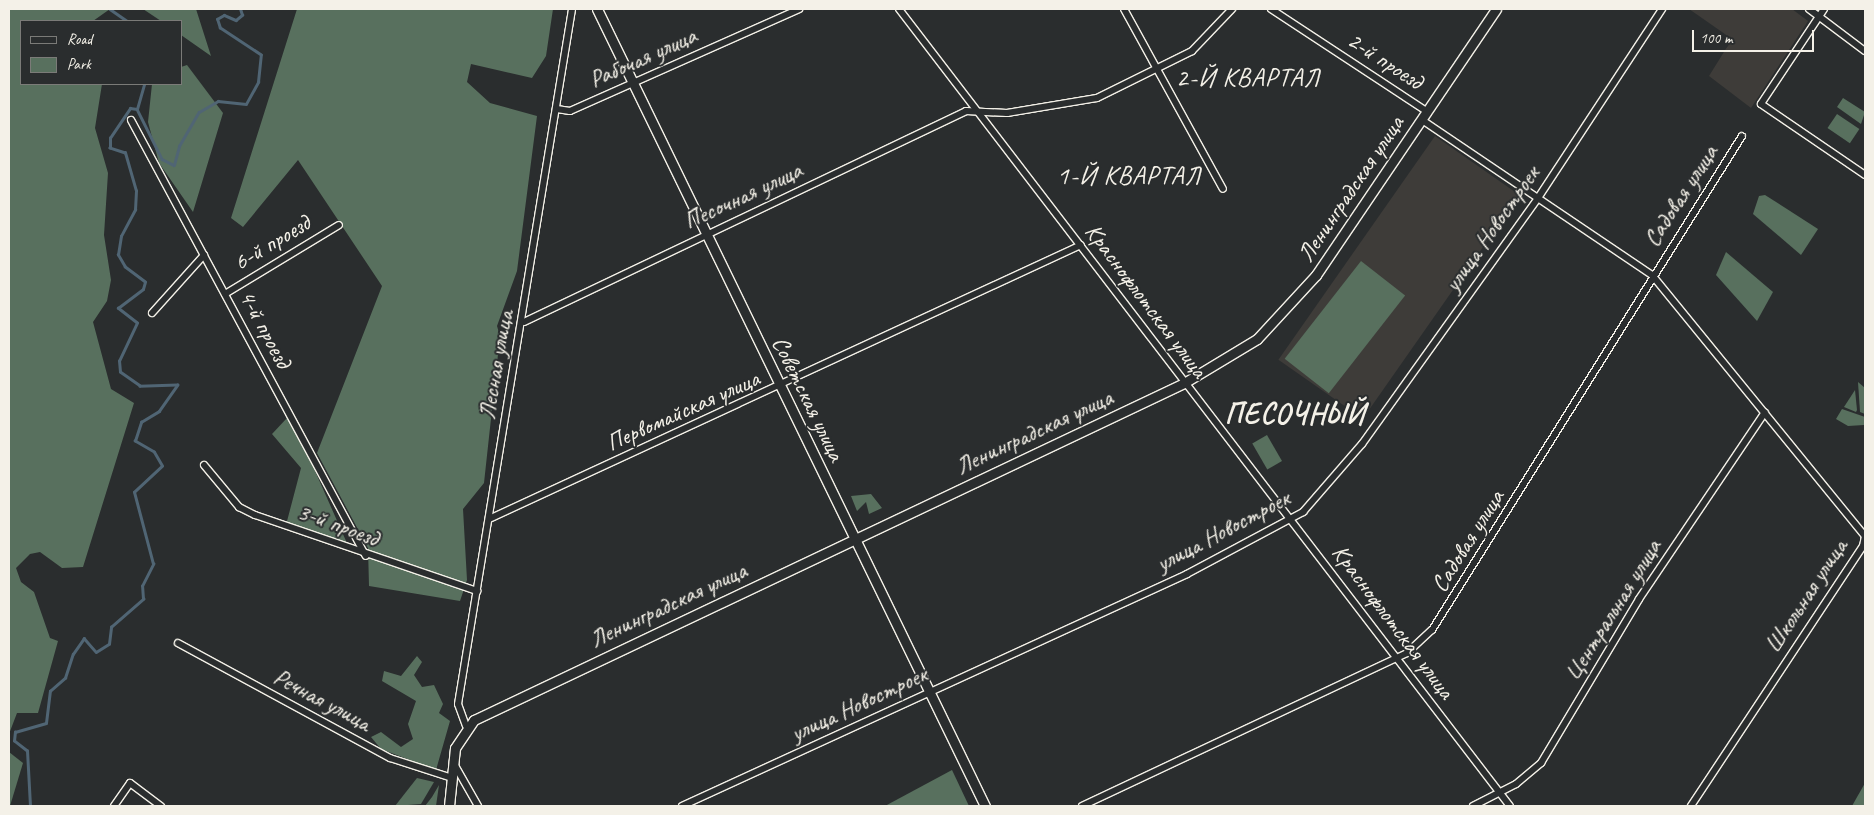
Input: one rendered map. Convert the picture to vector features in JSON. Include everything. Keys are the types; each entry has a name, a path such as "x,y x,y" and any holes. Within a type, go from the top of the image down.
{"main road":[{"name":"Советская улица","path":"597,9 853,539 985,806"},
{"name":"Ленинградская улица","path":"466,726 853,539 1184,383 1257,338 1298,300 1496,9"},
{"path":"449,806 453,762 460,736 466,726"}],"street":[{"name":"Лесная улица","path":"466,726 460,715 478,591 524,322 572,9"},
{"name":"Рабочая улица","path":"557,109 570,111 799,9"},
{"name":"Краснофлотская улица","path":"898,9 1510,806"},
{"path":"1124,9 1223,190"},
{"name":"Песочная улица","path":"524,322 966,111 979,113 1067,106 1097,98 1192,51 1232,9"},
{"name":"2-й проезд","path":"1271,9 1425,116 1538,198"},
{"name":"улица Новостроек","path":"682,806 1187,574 1303,512 1362,444 1538,198 1662,9"},
{"path":"1808,9 1865,51"},
{"path":"1824,9 1761,104 1865,175"},
{"name":"4-й проезд","path":"131,120 366,556"},
{"name":"Садовая улица","path":"1082,806 1395,656 1420,642 1448,609 1652,275 1742,136"},
{"name":"Школьная улица","path":"1538,198 1652,275 1865,536 1863,546 1691,806"},
{"name":"6-й проезд","path":"225,294 339,225"},
{"name":"Первомайская улица","path":"489,519 780,388 1081,245"},
{"path":"152,313 204,255"},
{"name":"Центральная улица","path":"1473,806 1500,793 1541,763 1639,599 1765,412"},
{"name":"3-й проезд","path":"204,465 239,507 366,556 478,591"},
{"name":"Речная улица","path":"178,643 390,758 452,778"},
{"path":"453,762 478,806"},
{"path":"114,806 130,783 161,806"}],"shaded area":[{"path":"1689,9 1792,9 1808,21 1751,108 1709,76 1732,39"},
{"path":"1435,136 1519,195 1363,419 1278,360"}],"green space":[{"path":"9,9 110,9 94,20 20,20 20,85 102,85 95,128 108,173 104,235 111,280 107,301 93,322 111,389 134,403 83,567 62,568 40,552 30,554 16,568 21,582 34,592 50,638 58,641 38,713 17,713 9,734"},
{"path":"143,9 196,9 211,56 182,36 182,20 160,20"},
{"path":"297,9 553,9 546,56 532,78 471,64 467,82 490,103 537,116 517,271 497,326 500,336 484,483 463,509 467,580 460,601 369,586 368,548 317,453 382,286 298,160 243,227 231,218"},
{"path":"187,65 223,113 193,212 159,163 148,122 152,85 182,85 182,67"},
{"path":"1843,98 1865,112 1861,124 1837,107"},
{"path":"1837,114 1859,129 1850,143 1827,128"},
{"path":"1765,195 1818,229 1801,255 1753,214 1759,196"},
{"path":"1726,252 1773,292 1757,321 1716,275"},
{"path":"1361,261 1405,295 1329,393 1285,359"},
{"path":"1858,382 1865,388 1865,414 1860,412"},
{"path":"1855,390 1857,410 1856,412 1844,407"},
{"path":"1842,409 1865,417 1864,425 1848,426 1836,419"},
{"path":"287,418 308,455 350,550 286,525 301,468 272,434"},
{"path":"1267,435 1282,461 1267,469 1252,444"},
{"path":"871,494 882,508 869,514 866,502 857,511 851,496"},
{"path":"417,656 422,662 414,675 422,687 434,685 443,704 439,713 450,721 436,770 381,749 371,737 381,732 401,747 413,739 408,724 416,701 382,681 384,671 401,676"},
{"path":"9,752 23,763 10,806 9,806"},
{"path":"952,770 969,806 885,806"},
{"path":"417,778 434,782 421,804 395,806"},
{"path":"1865,783 1865,806 1852,806"},
{"path":"439,785 436,806 425,806 432,797"}],"waterway":[{"path":"110,9 126,20"},
{"path":"30,806 27,751 14,741 15,732 46,723 50,691 65,678 73,654 84,638 96,652 109,644 111,627 143,599 142,586 153,564 134,492 162,466 154,452 135,441 141,422 159,411 177,385 140,386 120,372 119,361 137,323 118,308 143,289 145,282 125,267 118,255 121,236 135,210 136,191 125,153 110,148 110,138 130,108 137,109 162,159 174,165 179,146 199,112 218,101 246,104 258,82 261,55 220,28 217,19 224,15 236,20 242,15 240,9"},
{"path":"137,109 144,85"}],"district":[{"name":"2-Й КВАРТАЛ","path":"1248,78"},
{"name":"1-Й КВАРТАЛ","path":"1129,176"},
{"name":"ПЕСОЧНЫЙ","path":"1295,414"}]}
